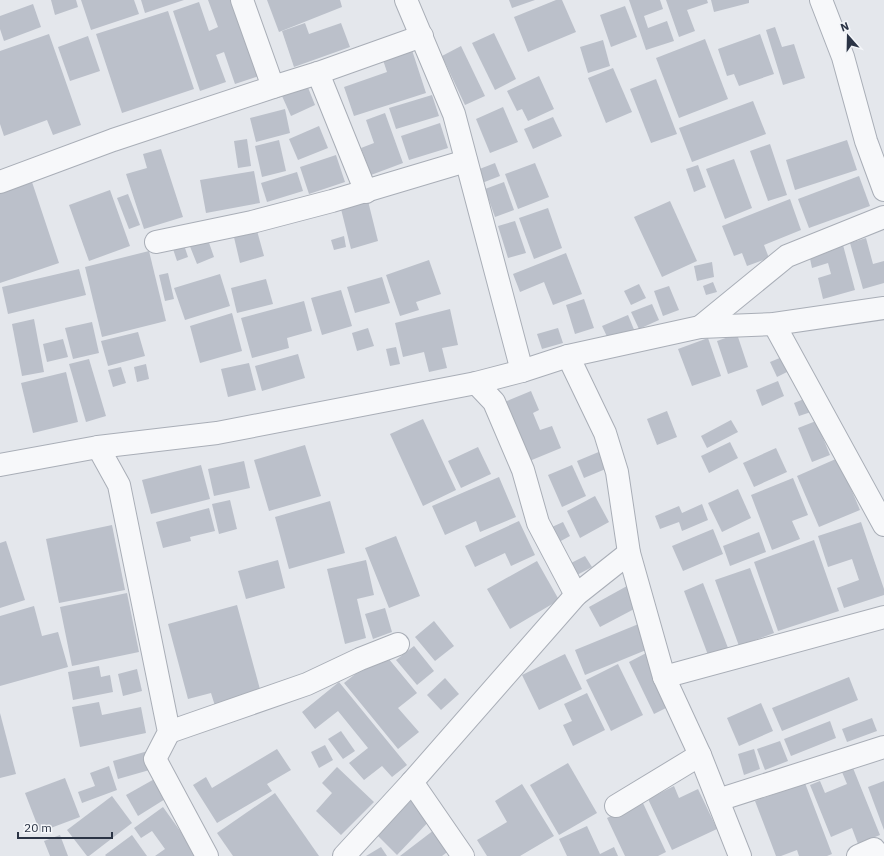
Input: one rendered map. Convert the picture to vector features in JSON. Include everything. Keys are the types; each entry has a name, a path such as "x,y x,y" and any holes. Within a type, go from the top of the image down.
{"street":[{"path":"242,0 273,87"},
{"path":"406,0 454,114 522,371"},
{"path":"821,0 843,58 866,141 884,190"},
{"path":"0,182 113,140 318,73 422,36"},
{"path":"318,73 366,192"},
{"path":"156,242 252,222 366,192 466,161"},
{"path":"700,327 788,256 884,217"},
{"path":"0,465 98,447 217,432 476,383 522,371 568,356 700,327 774,324 884,308"},
{"path":"774,324 884,525"},
{"path":"568,356 605,433 617,472 629,553 664,678 700,755 740,856"},
{"path":"476,383 494,402 523,470 538,523 576,594"},
{"path":"98,447 119,485 169,732 155,759 207,856"},
{"path":"344,856 412,782 576,594 629,553"},
{"path":"664,678 884,618"},
{"path":"169,732 307,684 360,659 398,644"},
{"path":"718,800 884,747"},
{"path":"616,806 700,755"},
{"path":"412,782 463,856"},
{"path":"858,856 874,849 878,856"}],"building":[{"path":"51,0 76,0 78,7 55,15"},
{"path":"81,0 134,0 139,14 91,30"},
{"path":"141,0 184,0 145,13"},
{"path":"208,0 232,0 259,76 235,84 224,52 216,55 226,82 200,91 173,11 199,2 209,31 218,27"},
{"path":"267,0 340,0 342,7 279,32"},
{"path":"509,0 535,0 512,8"},
{"path":"556,0 562,0 576,32 528,52 514,17"},
{"path":"629,0 660,0 663,9 644,16 648,28 667,21 674,41 646,50"},
{"path":"666,0 707,0 708,3 687,10 695,31 679,37"},
{"path":"711,0 749,0 749,3 714,12"},
{"path":"33,4 41,27 4,41 0,29 0,16"},
{"path":"625,6 637,37 611,47 600,15"},
{"path":"168,11 194,89 122,113 96,34"},
{"path":"305,23 309,34 341,23 350,47 294,67 282,31"},
{"path":"775,27 782,47 794,44 805,78 783,85 766,30"},
{"path":"494,33 516,79 495,90 472,43"},
{"path":"49,34 81,125 53,135 47,120 4,136 0,124 0,51"},
{"path":"760,34 774,74 739,86 734,74 727,76 718,49"},
{"path":"88,36 100,71 70,81 58,47"},
{"path":"705,39 728,99 679,118 656,58"},
{"path":"603,40 610,66 588,73 580,47"},
{"path":"461,46 485,96 465,105 442,56"},
{"path":"411,47 426,93 354,116 344,87 387,72 382,57"},
{"path":"613,68 632,112 606,123 588,78"},
{"path":"539,76 554,109 528,121 522,109 517,111 507,91"},
{"path":"656,79 677,134 651,143 630,89"},
{"path":"307,85 315,105 291,116 282,96"},
{"path":"432,95 439,116 396,129 389,108"},
{"path":"753,101 766,134 692,162 679,128"},
{"path":"503,107 518,142 490,153 476,119"},
{"path":"285,109 290,133 256,142 250,118"},
{"path":"385,113 403,163 371,175 361,148 374,143 366,120"},
{"path":"553,117 562,136 533,149 524,129"},
{"path":"440,123 448,148 409,160 401,136"},
{"path":"319,126 328,148 298,160 289,139"},
{"path":"247,139 251,166 238,168 234,141"},
{"path":"279,140 286,171 262,177 255,146"},
{"path":"847,140 857,170 795,190 786,160"},
{"path":"770,144 787,195 768,201 750,151"},
{"path":"161,149 183,217 144,229 126,174 147,168 143,154"},
{"path":"336,155 345,182 309,194 300,167"},
{"path":"734,159 752,208 725,219 706,169"},
{"path":"495,163 500,176 482,183 477,170"},
{"path":"535,163 549,197 518,209 505,174"},
{"path":"698,165 706,187 694,192 686,169"},
{"path":"254,171 260,203 206,213 200,180"},
{"path":"297,172 303,191 267,202 261,183"},
{"path":"859,176 870,206 809,228 798,199"},
{"path":"32,182 59,263 0,283 0,193"},
{"path":"504,182 514,210 495,217 485,189"},
{"path":"110,190 130,246 89,261 69,205"},
{"path":"128,194 140,225 129,229 117,198"},
{"path":"790,199 801,230 764,245 769,258 747,266 742,253 734,256 722,226"},
{"path":"368,201 378,241 351,249 341,209"},
{"path":"670,201 697,261 662,277 634,217"},
{"path":"548,208 562,248 534,259 519,218"},
{"path":"515,221 526,253 508,258 498,226"},
{"path":"256,227 264,256 240,263 233,233"},
{"path":"344,236 346,247 334,250 331,240"},
{"path":"207,237 214,257 197,264 189,244"},
{"path":"866,238 873,264 884,261 884,283 863,289 850,243"},
{"path":"183,242 188,257 177,261 172,246"},
{"path":"843,245 855,290 823,299 818,278 831,274 828,263 812,268 809,254"},
{"path":"149,251 166,321 102,337 85,267"},
{"path":"566,253 582,294 553,305 544,282 520,292 513,274"},
{"path":"429,260 441,294 416,302 419,310 400,316 386,275"},
{"path":"712,262 714,277 697,281 694,266"},
{"path":"79,269 86,295 8,314 2,287"},
{"path":"168,273 174,299 165,301 159,275"},
{"path":"220,274 230,306 185,320 174,288"},
{"path":"382,277 390,303 355,313 347,287"},
{"path":"266,279 273,304 237,313 231,288"},
{"path":"713,282 717,292 706,295 703,286"},
{"path":"639,284 646,298 631,305 624,291"},
{"path":"669,286 679,310 663,316 654,291"},
{"path":"341,290 352,326 322,335 311,298"},
{"path":"584,299 594,328 575,334 566,305"},
{"path":"304,301 312,331 287,338 289,348 252,358 241,318"},
{"path":"652,304 659,320 639,329 631,312"},
{"path":"450,309 458,345 442,348 447,368 429,372 424,352 403,357 395,323"},
{"path":"232,313 242,351 200,363 190,326"},
{"path":"628,315 635,332 610,343 602,326"},
{"path":"34,319 44,372 22,376 12,324"},
{"path":"92,322 99,353 73,359 65,328"},
{"path":"368,328 374,346 357,351 352,333"},
{"path":"558,328 563,343 542,349 537,334"},
{"path":"138,332 145,356 108,366 101,341"},
{"path":"737,334 748,367 728,374 717,341"},
{"path":"708,338 721,376 692,386 678,349"},
{"path":"63,339 68,357 47,362 43,344"},
{"path":"396,347 400,364 390,366 386,349"},
{"path":"298,354 305,378 262,391 255,366"},
{"path":"782,357 789,371 777,377 770,362"},
{"path":"89,359 106,416 86,422 69,364"},
{"path":"249,363 256,390 228,397 221,369"},
{"path":"146,364 149,379 137,382 134,367"},
{"path":"121,367 126,383 113,387 108,370"},
{"path":"66,372 78,422 33,433 21,383"},
{"path":"778,381 784,396 762,406 756,390"},
{"path":"531,391 539,410 533,413 540,430 552,426 561,448 527,462 502,403"},
{"path":"809,397 814,411 799,416 794,403"},
{"path":"667,411 677,437 657,445 647,419"},
{"path":"423,419 456,490 423,506 390,434"},
{"path":"731,420 738,432 707,448 701,436"},
{"path":"816,421 830,455 812,462 798,428"},
{"path":"730,442 738,458 709,473 701,456"},
{"path":"305,445 321,496 269,511 254,460"},
{"path":"478,447 491,474 461,488 448,461"},
{"path":"776,448 787,472 754,487 743,463"},
{"path":"601,451 608,468 584,478 577,461"},
{"path":"838,458 860,510 819,527 797,476"},
{"path":"244,461 250,488 214,496 208,469"},
{"path":"201,465 210,499 151,514 142,480"},
{"path":"572,465 586,496 562,507 548,475"},
{"path":"499,477 516,517 480,532 476,521 445,535 432,506"},
{"path":"793,478 808,515 792,521 800,539 772,550 751,495"},
{"path":"738,489 751,518 722,532 708,503"},
{"path":"595,496 609,522 580,538 567,511"},
{"path":"230,500 237,529 219,534 212,504"},
{"path":"330,501 345,553 289,569 275,517"},
{"path":"702,504 708,520 682,531 679,522 660,529 655,516 679,506 682,513"},
{"path":"209,508 215,531 190,537 191,541 163,548 156,522"},
{"path":"519,521 535,555 511,566 505,553 475,567 465,546"},
{"path":"563,522 570,536 559,542 552,527"},
{"path":"861,522 884,589 884,595 844,608 837,588 859,580 852,559 828,567 818,536"},
{"path":"112,525 125,590 59,603 46,539"},
{"path":"713,529 723,554 683,571 672,546"},
{"path":"759,532 766,552 730,566 723,546"},
{"path":"396,536 420,596 389,608 365,548"},
{"path":"814,540 839,611 778,631 754,562"},
{"path":"6,541 25,600 0,608 0,543"},
{"path":"585,556 592,567 577,575 571,563"},
{"path":"278,560 285,588 246,599 238,571"},
{"path":"366,560 374,595 357,599 366,638 345,644 327,569"},
{"path":"537,561 559,600 510,629 487,589"},
{"path":"750,568 774,633 739,646 715,580"},
{"path":"703,583 728,648 708,655 684,591"},
{"path":"627,586 638,607 600,627 589,607"},
{"path":"127,593 139,652 72,666 60,607"},
{"path":"237,605 261,693 215,706 211,693 188,699 168,624"},
{"path":"34,606 42,636 58,632 68,667 0,686 0,616"},
{"path":"385,608 392,632 373,639 365,614"},
{"path":"434,621 454,646 435,661 415,637"},
{"path":"641,623 651,648 585,675 575,650"},
{"path":"414,646 434,671 417,685 396,660"},
{"path":"652,650 678,702 654,714 629,662"},
{"path":"383,652 417,693 398,708 419,732 398,749 344,683"},
{"path":"565,654 582,689 539,710 522,675"},
{"path":"618,664 643,715 611,731 586,680"},
{"path":"99,666 101,677 110,675 113,692 73,700 68,672"},
{"path":"137,669 142,691 123,696 118,674"},
{"path":"849,677 858,700 782,731 772,708"},
{"path":"445,678 459,694 441,710 427,695"},
{"path":"339,682 407,765 392,777 382,766 364,780 349,763 368,748 338,711 315,729 302,712"},
{"path":"587,693 605,730 573,746 563,725 572,721 564,704"},
{"path":"99,702 102,715 141,707 146,733 80,747 72,707"},
{"path":"761,703 773,731 739,746 727,718"},
{"path":"0,713 16,774 0,778"},
{"path":"872,718 877,731 847,742 842,729"},
{"path":"830,721 836,738 791,756 784,739"},
{"path":"341,731 355,751 343,759 328,739"},
{"path":"780,741 788,761 765,770 757,749"},
{"path":"325,745 333,760 319,768 311,752"},
{"path":"277,749 291,770 267,784 272,791 217,823 193,785 206,777 212,788"},
{"path":"754,749 760,769 744,775 738,754"},
{"path":"148,751 153,769 118,779 113,761"},
{"path":"568,763 597,813 559,835 530,785"},
{"path":"109,766 117,790 82,803 78,792 95,786 90,773"},
{"path":"337,767 374,802 341,835 316,811 332,793 322,783"},
{"path":"853,768 880,835 858,844 852,828 831,837 810,785 820,781 825,793 847,784 842,772"},
{"path":"158,777 170,796 138,816 126,795"},
{"path":"65,778 80,817 40,832 25,793"},
{"path":"884,781 884,830 868,787"},
{"path":"805,783 832,854 827,856 799,856 797,850 781,856 776,856 755,801"},
{"path":"522,784 554,836 520,856 487,856 477,840 507,822 495,801"},
{"path":"674,786 679,798 698,789 717,829 672,850 648,799"},
{"path":"275,793 319,856 233,856 217,833"},
{"path":"112,796 132,823 87,856 67,830"},
{"path":"410,796 433,817 397,855 375,833"},
{"path":"642,801 666,852 658,856 625,856 607,818"},
{"path":"163,807 198,856 155,856 165,849 152,831 141,838 134,828"},
{"path":"587,826 600,854 614,847 618,856 567,856 559,839"},
{"path":"434,830 450,850 442,856 400,856"},
{"path":"60,835 68,856 50,856 44,841"},
{"path":"132,835 147,856 105,855"},
{"path":"381,847 387,856 366,856"}]}
